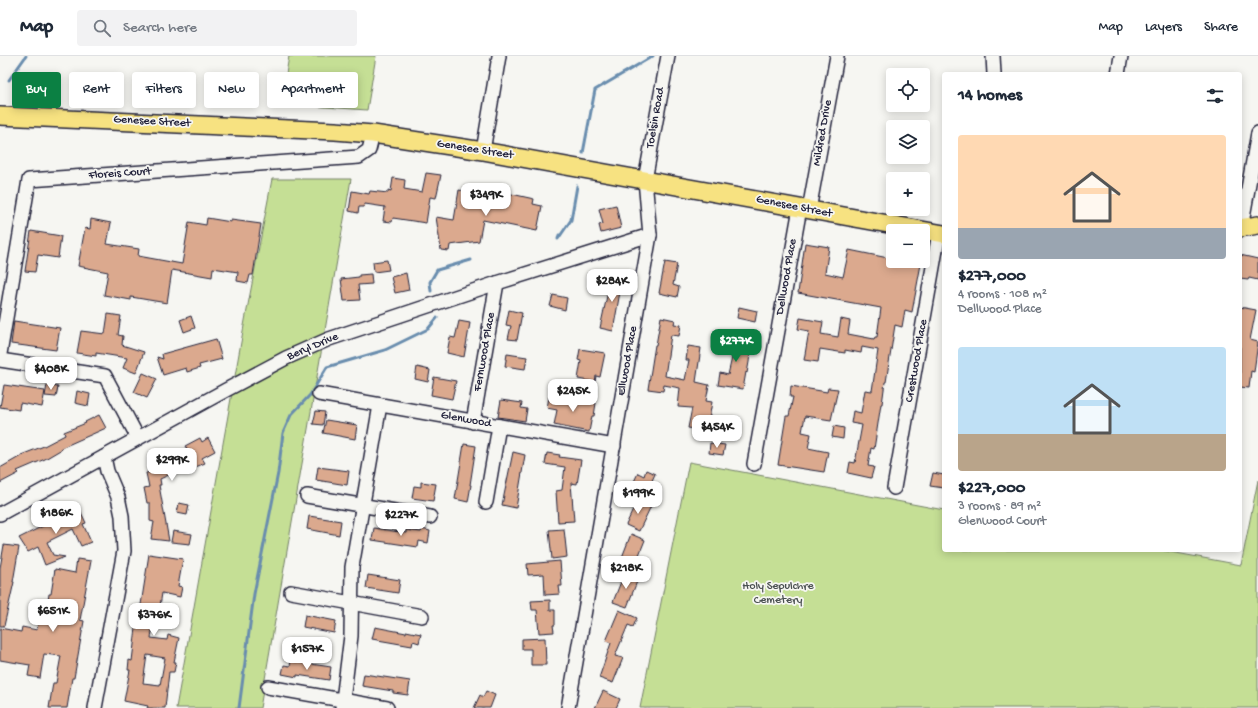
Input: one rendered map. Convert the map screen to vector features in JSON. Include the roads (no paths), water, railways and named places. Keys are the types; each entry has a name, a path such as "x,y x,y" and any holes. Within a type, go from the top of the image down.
{"main road":[{"name":"Genesee Street","path":"0,116 373,134 482,151 942,234"},
{"path":"1242,228 1258,225"}],"street":[{"path":"482,151 499,56"},
{"name":"Toelsin Road","path":"645,180 668,56"},
{"name":"Mildred Drive","path":"804,209 837,56"},
{"path":"993,56 994,72"},
{"path":"1118,72 1121,56"},
{"path":"1242,217 1258,133"},
{"name":"Floreis Court","path":"0,354 29,180 359,157 369,150 373,134"},
{"name":"Ellwood Place","path":"568,708 650,235 645,180"},
{"name":"Dellwood Place","path":"754,464 804,209"},
{"name":"Crestwood Place","path":"894,488 942,234"},
{"name":"Beryl Drive","path":"0,514 286,358 329,339 497,283 650,235"},
{"name":"Fernwood Place","path":"473,422 497,283"},
{"path":"0,360 105,376 138,438"},
{"name":"Glenwood","path":"319,394 614,446"},
{"path":"343,704 351,636 352,567 380,405"},
{"path":"486,502 499,426"},
{"path":"95,708 124,551 122,516 118,497 107,471 104,457"},
{"path":"307,496 430,517"},
{"path":"291,592 422,616"},
{"path":"268,687 343,704 387,708"}],"waterway":[{"path":"9,80 26,56"},
{"path":"583,153 595,90 653,56"},
{"path":"559,235 558,239 571,220 577,186"},
{"path":"431,291 430,282 437,270 471,260"},
{"path":"239,708 254,594 278,473 283,433 291,415 310,395 327,367 385,350 428,329 437,318"}],"park label":[{"name":"Holy Sepulchre Cemetery","path":"778,594"}]}
